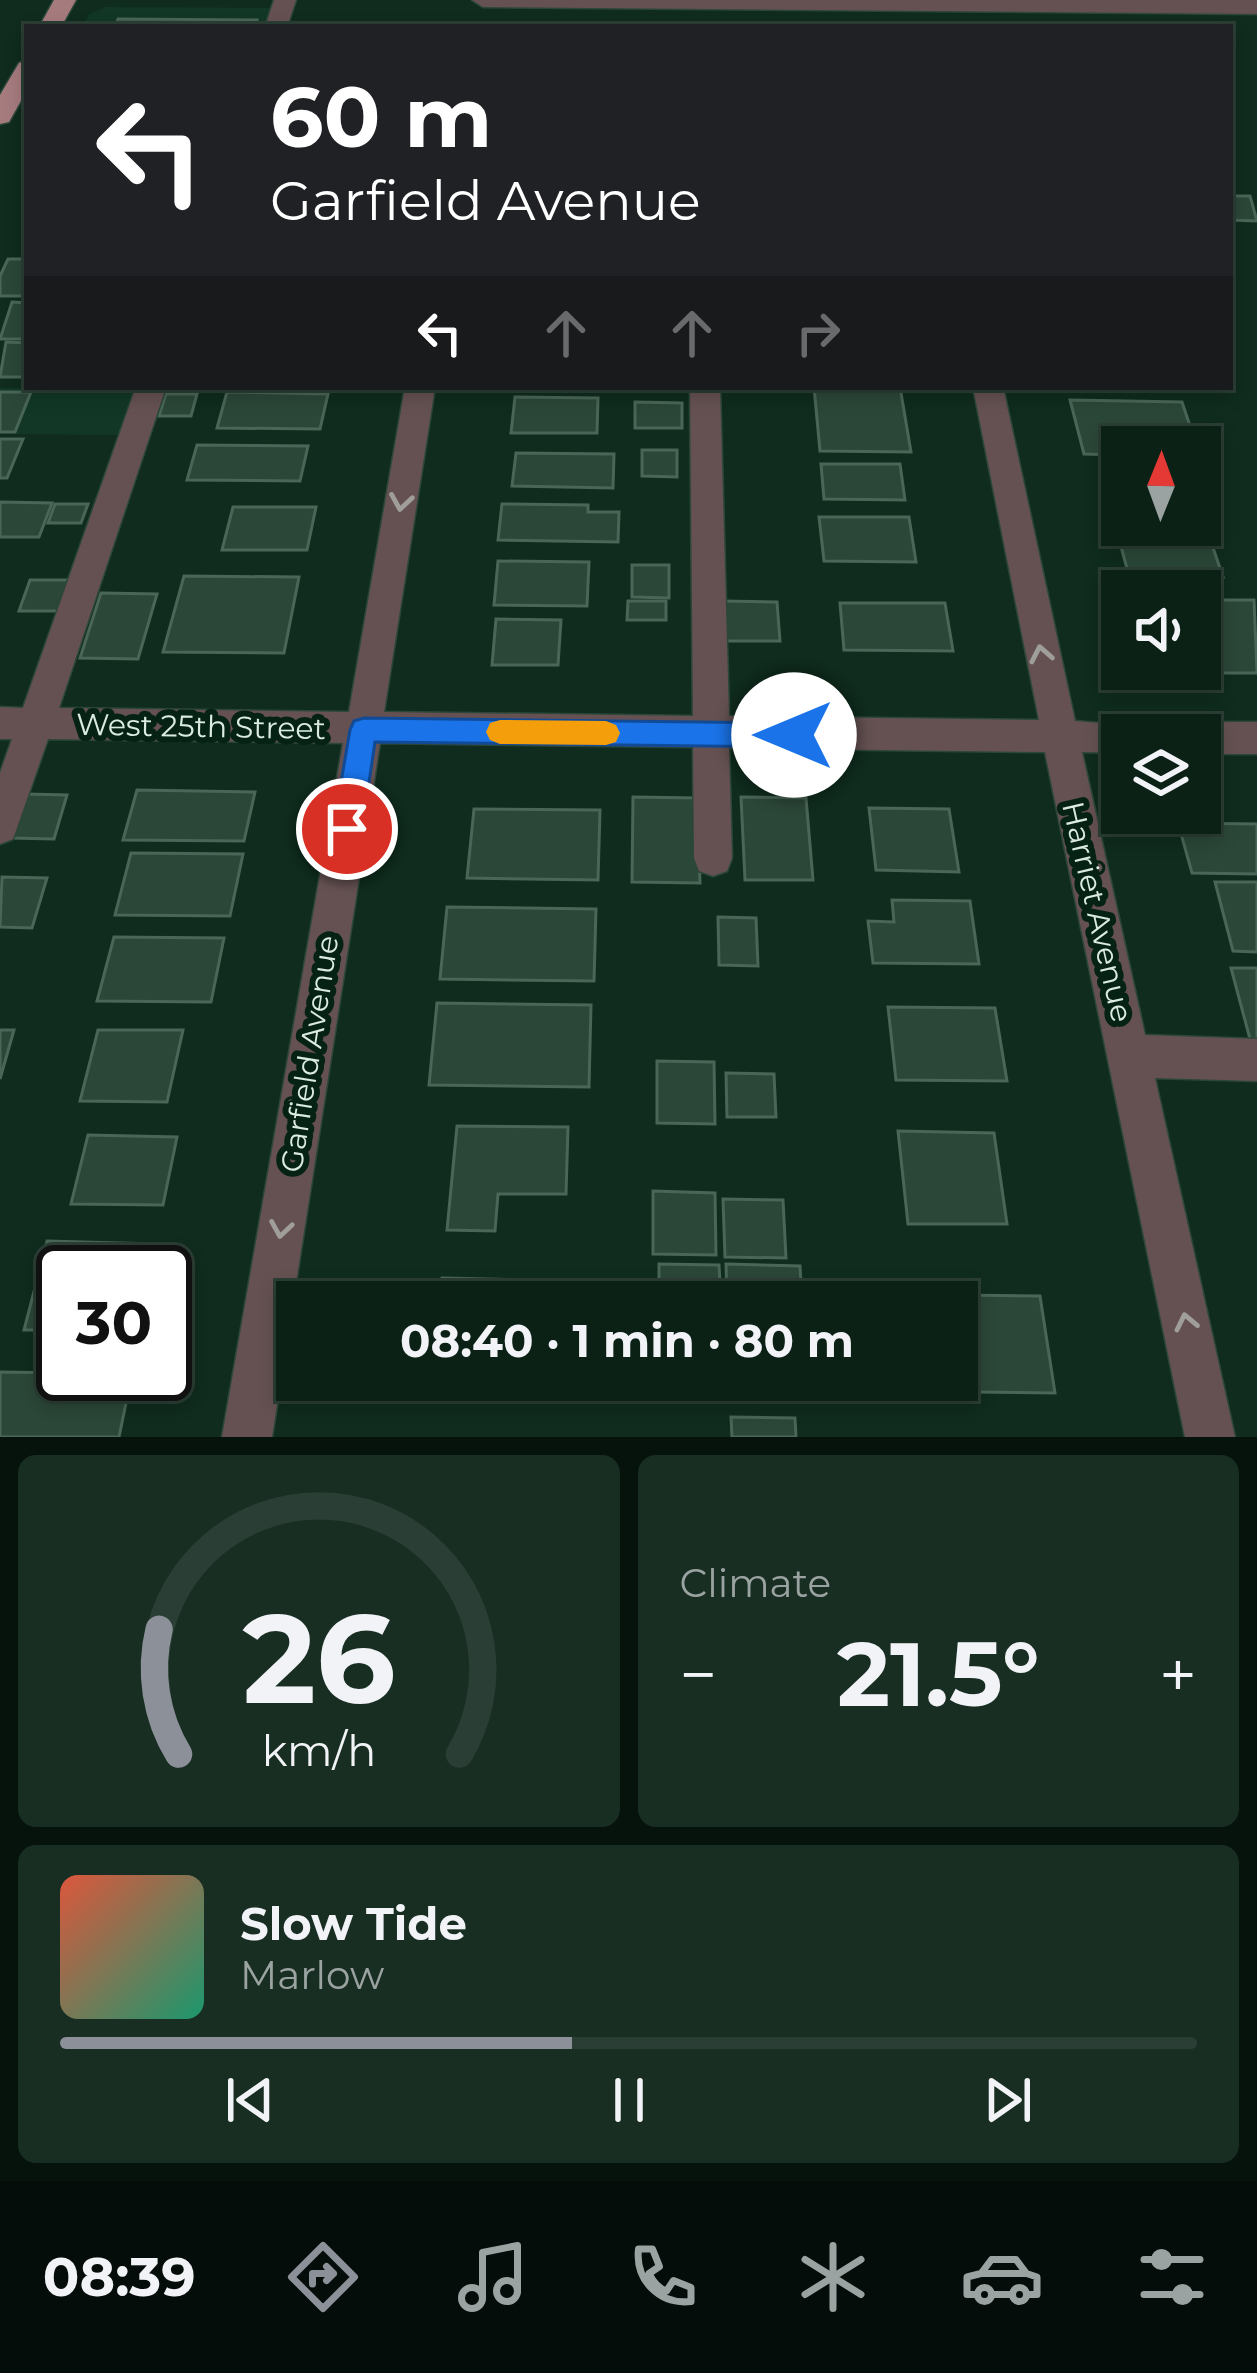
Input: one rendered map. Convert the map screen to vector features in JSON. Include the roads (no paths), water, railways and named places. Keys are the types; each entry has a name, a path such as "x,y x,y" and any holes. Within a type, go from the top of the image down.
{"main road":[{"path":"0,117 24,73"}],"street":[{"path":"484,0 699,1 912,10 1125,3 1257,7"},
{"path":"0,826 17,724 151,390"},
{"name":"Garfield Avenue","path":"247,1437 420,390"},
{"path":"705,390 713,859"},
{"name":"Harriet Avenue","path":"989,390 1057,737 1210,1437"},
{"name":"West 25th Street","path":"17,724 1101,737"},
{"path":"1221,738 1257,738"},
{"path":"1130,1056 1257,1060"}]}
